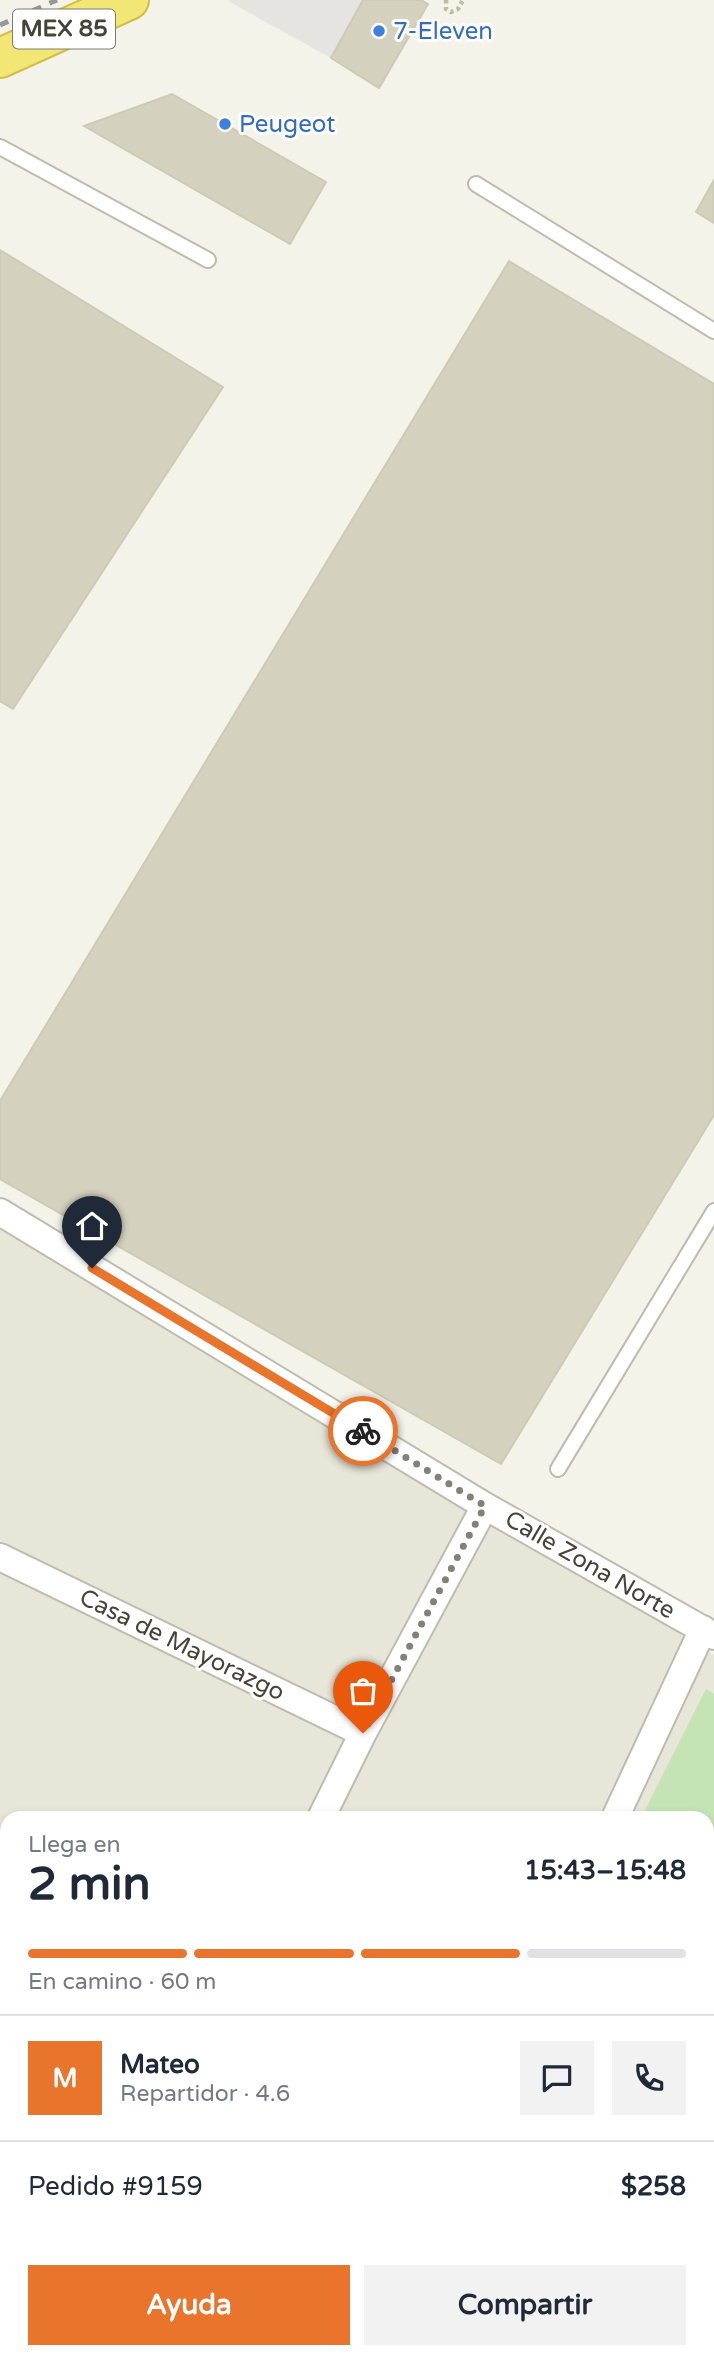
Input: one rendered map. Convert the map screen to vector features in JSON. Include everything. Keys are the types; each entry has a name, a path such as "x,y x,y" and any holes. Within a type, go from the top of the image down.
{"highway":[{"name":"MEX 85","path":"0,58 129,0"}],"street":[{"name":"Calle Zona Norte","path":"0,1212 485,1506 708,1633"},
{"path":"324,1811 363,1733 485,1506"},
{"name":"Casa de Mayorazgo","path":"0,1557 363,1733"},
{"path":"619,1811 708,1633"}],"lane":[{"path":"0,147 208,260"},
{"path":"476,184 714,331"},
{"path":"558,1469 714,1211"}],"path":[{"path":"446,0 445,7 451,12 457,11 463,0"}],"shaded area":[{"path":"363,0 331,58 228,1"},
{"path":"0,1204 714,1655 714,1811 0,1811"}],"green space":[{"path":"706,1689 714,1694 714,1811 645,1811"}],"building":[{"name":"7-Eleven","path":"363,0 421,0 428,4 379,88 331,58"},
{"path":"172,94 326,182 290,244 84,126"},
{"path":"714,180 714,223 696,212"},
{"path":"0,250 223,387 13,709 0,701"},
{"path":"509,261 714,384 714,1115 501,1464 0,1179 0,1101"}],"railway":[{"path":"0,25 57,0"}],"way so far":[{"path":"363,1431 485,1506 363,1733"}],"place":[{"name":"7-Eleven","path":"379,31"},
{"name":"Peugeot","path":"225,124"}],"route":[{"path":"92,1268 363,1431"}]}
